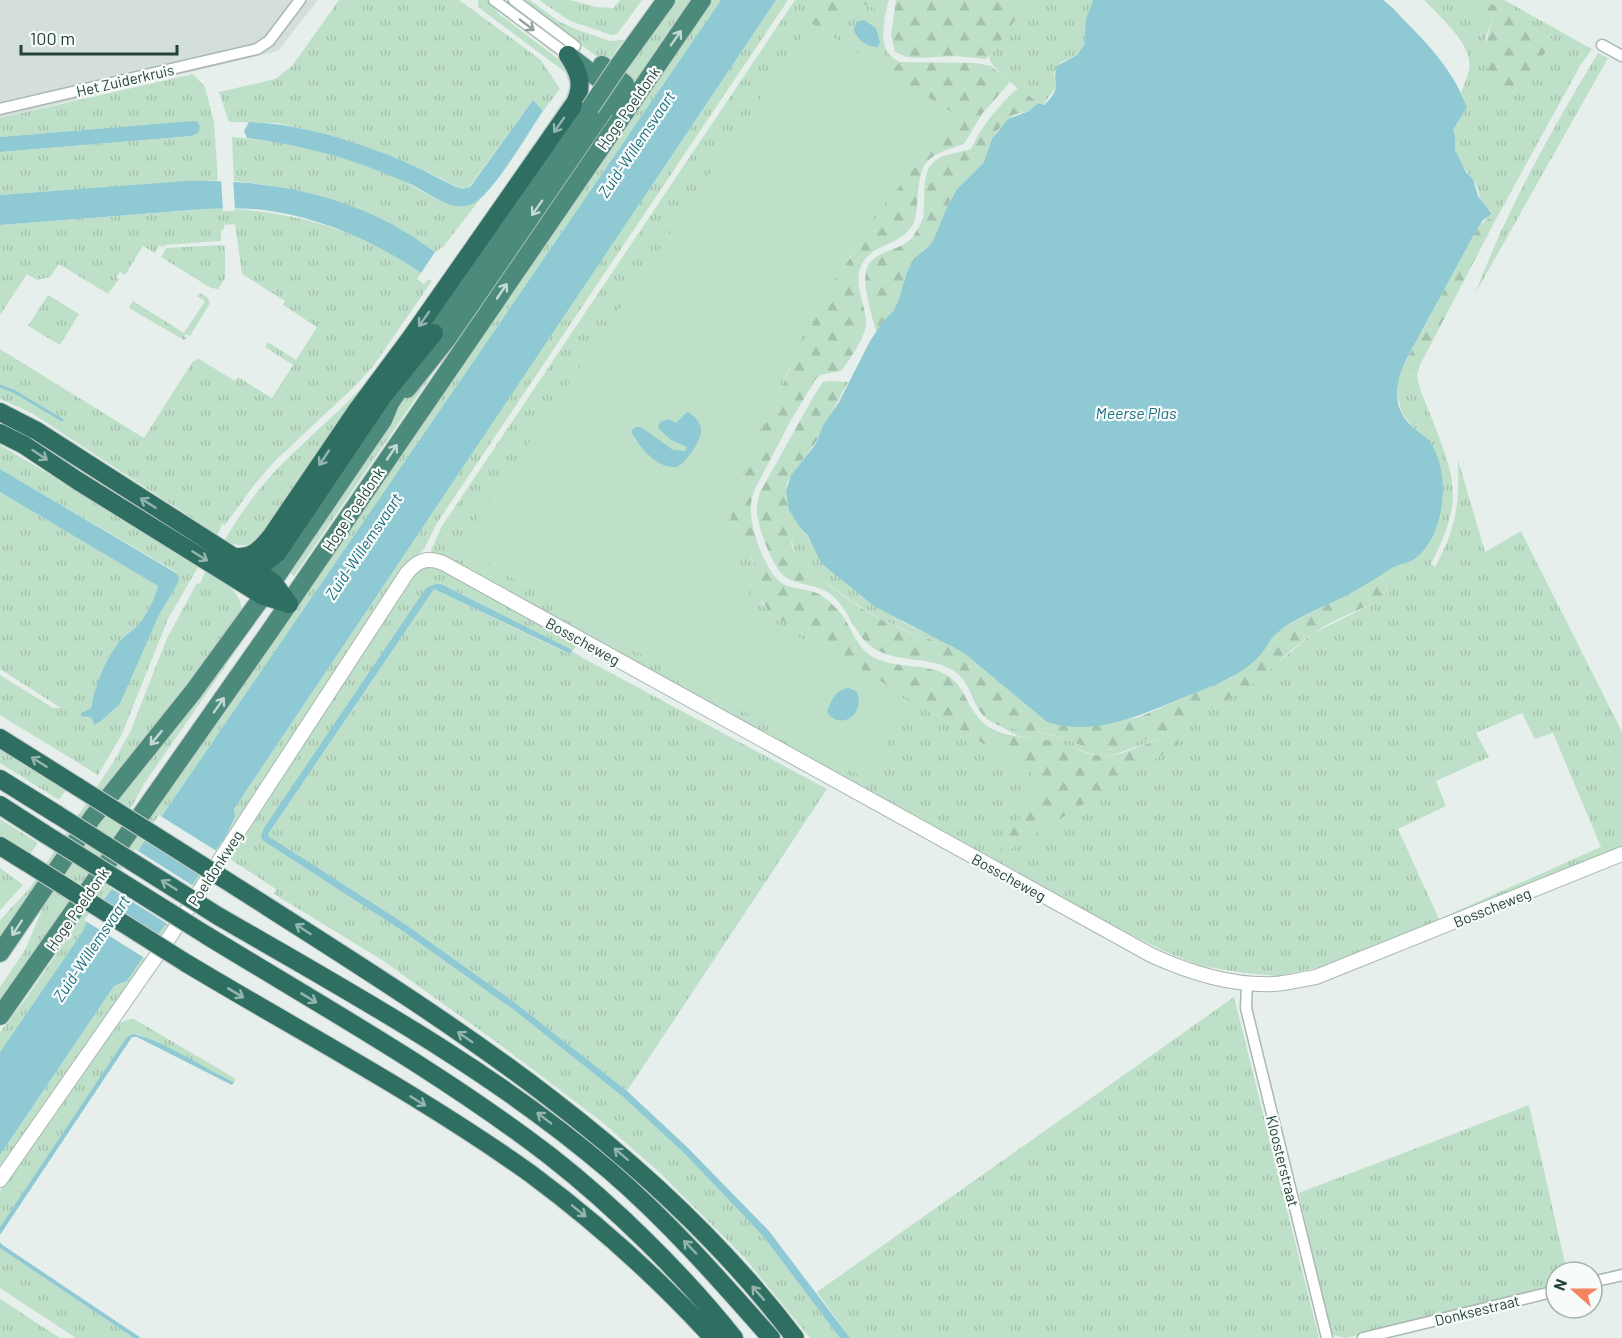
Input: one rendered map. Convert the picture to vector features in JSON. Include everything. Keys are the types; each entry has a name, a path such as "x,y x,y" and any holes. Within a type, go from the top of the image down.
{"highway":[{"name":"Hoge Poeldonk","path":"0,953 92,818 193,692 268,589 383,420 390,403 428,347 434,333 666,0"},
{"name":"Hoge Poeldonk","path":"0,1016 289,604 702,0"},
{"path":"572,51 616,76 625,84 626,95 619,121"},
{"path":"383,420 447,339 609,103 611,90 608,85 572,51"},
{"path":"242,562 256,553 272,535 357,410 412,336 575,103 579,93 580,77 572,51"},
{"path":"242,562 266,562 278,552 383,396 434,333"},
{"path":"0,412 37,431 242,562 268,589"},
{"path":"0,433 24,445 78,481 268,589 289,604"},
{"path":"0,738 387,983 578,1118 631,1163 731,1261 795,1338"},
{"path":"0,778 218,916 452,1054 516,1097 617,1177 675,1232 771,1338"},
{"path":"0,805 436,1076 502,1121 551,1157 612,1211 662,1258 734,1338"},
{"path":"0,846 186,963 469,1132 530,1174 604,1231 683,1305 713,1338"}],"street":[{"name":"Het Zuiderkruis","path":"0,109 257,49 269,41 300,0"},
{"path":"494,0 572,51"},
{"path":"514,0 572,51"},
{"path":"1602,45 1622,56"},
{"name":"Bosscheweg","path":"428,559 443,563 1151,955 1184,970 1215,979 1275,984 1316,977 1622,854"},
{"name":"Poeldonkweg","path":"0,1180 169,938 407,573 419,562 428,559"},
{"name":"Kloosterstraat","path":"1247,983 1246,1008 1327,1338"},
{"path":"1604,1279 1622,1275"},
{"name":"Donksestraat","path":"1363,1338 1544,1294"}],"shaded area":[{"path":"0,0 318,0 278,51 0,118"}],"green space":[{"path":"339,0 459,0 541,60 560,89 543,111 533,100 469,187 462,189 409,163 304,129 277,123 229,122 219,92 275,79 292,66"},
{"path":"478,0 488,0 499,14 569,67 574,85 569,104 404,342 337,427 263,535 245,545 224,541 266,481 349,401 385,361 566,97 570,85 565,72 482,10 478,6"},
{"path":"520,0 530,0 558,21 575,29 610,41 624,40 607,64"},
{"path":"539,0 570,0 597,7 614,8 620,0 642,0 617,34 612,35 570,21"},
{"path":"673,0 694,0 636,84 622,75"},
{"path":"713,0 721,0 0,1052 0,1032 27,997"},
{"path":"776,0 788,0 437,523 424,549 408,564 223,850 0,1174 0,1155 114,986 127,981 227,834 235,816 234,809"},
{"path":"795,0 827,0 812,23 827,33 856,2 871,6 885,15 883,36 885,48 893,58 900,62 891,73 953,113 954,116 868,229 848,260 785,378 744,475 731,514 732,523 749,549 763,605 771,614 1041,779 1039,785 1169,735 1101,757 1055,742 1018,736 998,725 1047,734 1096,749 1111,750 1131,744 1180,724 1226,700 1255,682 1312,634 1390,595 1381,575 1403,564 1441,507 1441,472 1422,434 1402,413 1396,390 1399,374 1417,376 1421,393 1447,459 1453,491 1448,524 1431,564 1435,567 1452,527 1457,503 1458,460 1485,552 1521,531 1622,732 1622,850 1321,967 1276,976 1201,966 1164,951 1093,916 432,553 431,550 442,526","holes":["1522,713 1535,739 1553,733 1601,847 1439,919 1398,829 1446,806 1436,781 1489,757 1476,733"]},
{"path":"827,0 889,0 885,15 871,6 856,3 827,33 811,24"},
{"path":"896,0 1029,0 991,55 985,59 955,56 906,57 895,52 891,35"},
{"path":"1029,0 1093,0 1086,19 1084,45 1077,55 1060,63 1054,73 1056,87 1043,105 1004,77 989,58"},
{"path":"1424,0 1464,0 1493,17 1486,37 1488,69 1509,97 1555,41 1485,0 1504,0 1592,49 1580,66 1495,221 1487,218 1492,214 1491,211 1483,202 1454,146 1453,130 1467,107 1461,92 1469,69 1466,50 1454,32"},
{"path":"1464,0 1485,0 1555,41 1509,97 1493,82 1487,64 1487,40 1493,17"},
{"path":"811,23 955,115 864,230 806,328 764,417 736,491 727,523 754,610 911,703 866,779 604,634 465,547 467,535"},
{"path":"1598,53 1608,58 1475,294 1501,231 1531,171"},
{"path":"900,62 976,63 991,66 1010,82 982,114 964,144 939,153 926,163 920,179 915,218 909,230 903,236 869,255 864,261 858,282 866,323 863,335 841,371 820,375 815,380 790,422 756,488 751,504 752,519 756,539 764,559 780,582 814,592 826,599 842,615 860,645 873,657 890,663 938,671 953,679 974,712 988,727 1012,736 1053,741 1100,756 1116,755 1169,735 1175,738 1178,745 1001,856 998,854 1041,779 771,614 758,589 751,556 731,520 734,502 762,430 788,372 825,301 866,232 954,116 953,113 890,73"},
{"path":"193,74 205,87 214,122 218,180 0,195 0,152 192,136 198,133 147,125 0,137 0,118"},
{"path":"1018,88 1039,103 1029,111 1013,115 997,131 984,162 957,189 932,243 922,251 896,308 876,332 865,282 870,262 912,238 923,218 926,177 932,163 939,158 971,149 991,116"},
{"path":"609,116 294,576 287,571 398,406"},
{"path":"232,137 291,145 347,159 385,172 438,200 456,206 469,205 481,198 444,246 435,252 390,223 340,203 287,189 234,181"},
{"path":"224,208 252,210 303,219 351,234 421,273 417,279 424,284 428,279 432,281 374,365 356,385 275,461 225,525 222,524 217,536 30,412 0,399 0,349 144,438 193,361 199,359 235,381 238,377 272,398 293,365 265,347 268,342 296,360 317,327 283,305 285,301 242,274 235,224 224,225 224,229 221,230 221,241 163,247 159,245 155,253 143,246 125,275 120,272 116,277 119,279 108,294 59,264 50,277 37,280 27,274 0,315 0,225"},
{"path":"1487,218 1495,221 1420,365 1417,376 1399,374 1477,229"},
{"path":"222,245 225,247 225,278 218,289 211,288 161,257 166,248"},
{"path":"200,293 208,298 210,303 190,336 186,334 184,336 187,338 184,340 129,308 133,301 184,333 205,301 197,296"},
{"path":"48,295 79,314 60,345 28,326"},
{"path":"823,382 848,382 814,445 791,475 787,484 786,491 799,526 805,533 793,538 791,544 794,552 818,576 873,615 903,630 964,653 1047,722 1076,727 1139,717 1230,678 1259,657 1272,637 1284,627 1381,575 1390,596 1321,628 1297,645 1254,683 1225,701 1181,724 1137,742 1105,750 1084,746 1048,734 1001,726 982,714 965,682 954,671 934,663 892,656 872,647 861,636 834,597 822,589 784,576 771,556 758,521 757,506 760,492 815,394"},
{"path":"0,445 198,567 168,619 122,734 98,775 0,715 0,675 53,708 61,708 0,669 0,492 158,586 144,618 124,636 114,649 98,683 91,708 84,711 86,718 92,718 94,724 101,721 120,704 159,615 178,583 176,572 0,469"},
{"path":"805,533 814,547 903,622 952,646 914,634 878,617 829,584 798,557 793,548 793,537"},
{"path":"434,565 579,643 572,651 583,658 827,789 627,1091 518,1005 405,924 269,838 268,835 434,589 569,654 571,650 441,584 436,584 262,840 401,930 514,1010 622,1096 684,1153 763,1236 840,1338 810,1338 743,1256 659,1172 602,1122 382,960 274,894 276,889 230,859 336,691 417,569"},
{"path":"205,572 234,591 242,610 0,943 0,920 30,888 114,761 131,730 167,638"},
{"path":"247,626 251,629 144,784 119,830 86,880 0,999 0,987 25,950 47,898 63,872"},
{"path":"0,748 66,790 59,800 0,763"},
{"path":"0,819 38,843 30,854 0,836"},
{"path":"0,868 23,885 0,910"},
{"path":"1234,997 1319,1338 850,1338 817,1292"},
{"path":"134,1019 236,1079 234,1082 138,1034 126,1038 0,1227 0,1191 116,1024"},
{"path":"1529,1105 1564,1260 1544,1260 1544,1287 1346,1338 1333,1335 1330,1331 1299,1193"},
{"path":"0,1248 134,1338 76,1338 0,1288"},
{"path":"0,1299 60,1338 0,1338"}],"water":[{"name":"Zuid-Willemsvaart","path":"721,0 776,0 234,809 235,816 227,834 127,981 114,986 0,1155 0,1052 83,931 86,923 109,893"},
{"name":"Meerse Plas","path":"1093,0 1383,0 1434,52 1456,83 1467,107 1453,130 1455,150 1466,172 1473,179 1478,196 1492,214 1483,220 1477,229 1405,362 1397,388 1402,413 1407,421 1431,444 1442,474 1442,505 1439,520 1426,547 1414,559 1392,568 1355,591 1284,627 1254,661 1227,679 1134,717 1118,722 1083,727 1047,722 964,653 874,606 821,563 808,536 789,510 786,491 791,475 815,445 824,424 839,402 870,341 896,308 908,270 916,257 932,243 957,189 984,162 992,139 1008,119 1029,111 1038,103 1044,105 1054,93 1057,66 1077,55 1084,45 1086,19"},
{"path":"864,20 876,28 880,42 878,47 864,43 854,31 857,23"},
{"path":"533,100 543,111 491,187 482,197 466,206 441,201 410,184 370,167 310,149 247,138 244,131 249,122 290,126 330,135 389,155 462,189 470,187"},
{"path":"198,122 200,127 198,133 192,136 0,152 0,137"},
{"path":"187,181 253,184 317,195 379,217 408,233 435,252 421,273 386,251 349,233 310,220 256,209 198,209 0,225 0,195"},
{"path":"687,412 698,421 701,434 692,452 675,467 656,461 644,451 632,433 636,427 641,427 673,450 685,451 687,447 671,440 658,428 660,422 668,419 676,423"},
{"path":"0,469 176,573 179,577 178,583 159,615 120,704 94,725 92,718 81,716 81,713 91,708 105,665 120,641 144,618 158,586 0,492"},
{"path":"441,584 572,650 570,654 434,589 268,836 405,924 518,1005 627,1091 687,1147 769,1231 850,1338 840,1338 763,1236 684,1153 622,1096 514,1010 401,930 262,840 264,828 426,588"},
{"path":"849,688 857,692 858,708 850,718 838,720 827,712 837,693"},
{"path":"132,1034 168,1047 234,1082 232,1085 137,1037 132,1037 0,1235 0,1227 126,1038"},
{"path":"0,1242 141,1338 134,1338 0,1248"}],"pier":[{"path":"221,178 233,178 235,211 223,211"},
{"path":"159,815 218,852 203,875 143,838"},
{"path":"135,849 195,887 169,925 109,887"},
{"path":"101,898 161,936 146,959 84,920"}],"waterway":[{"path":"0,386 15,392 62,420"}]}
